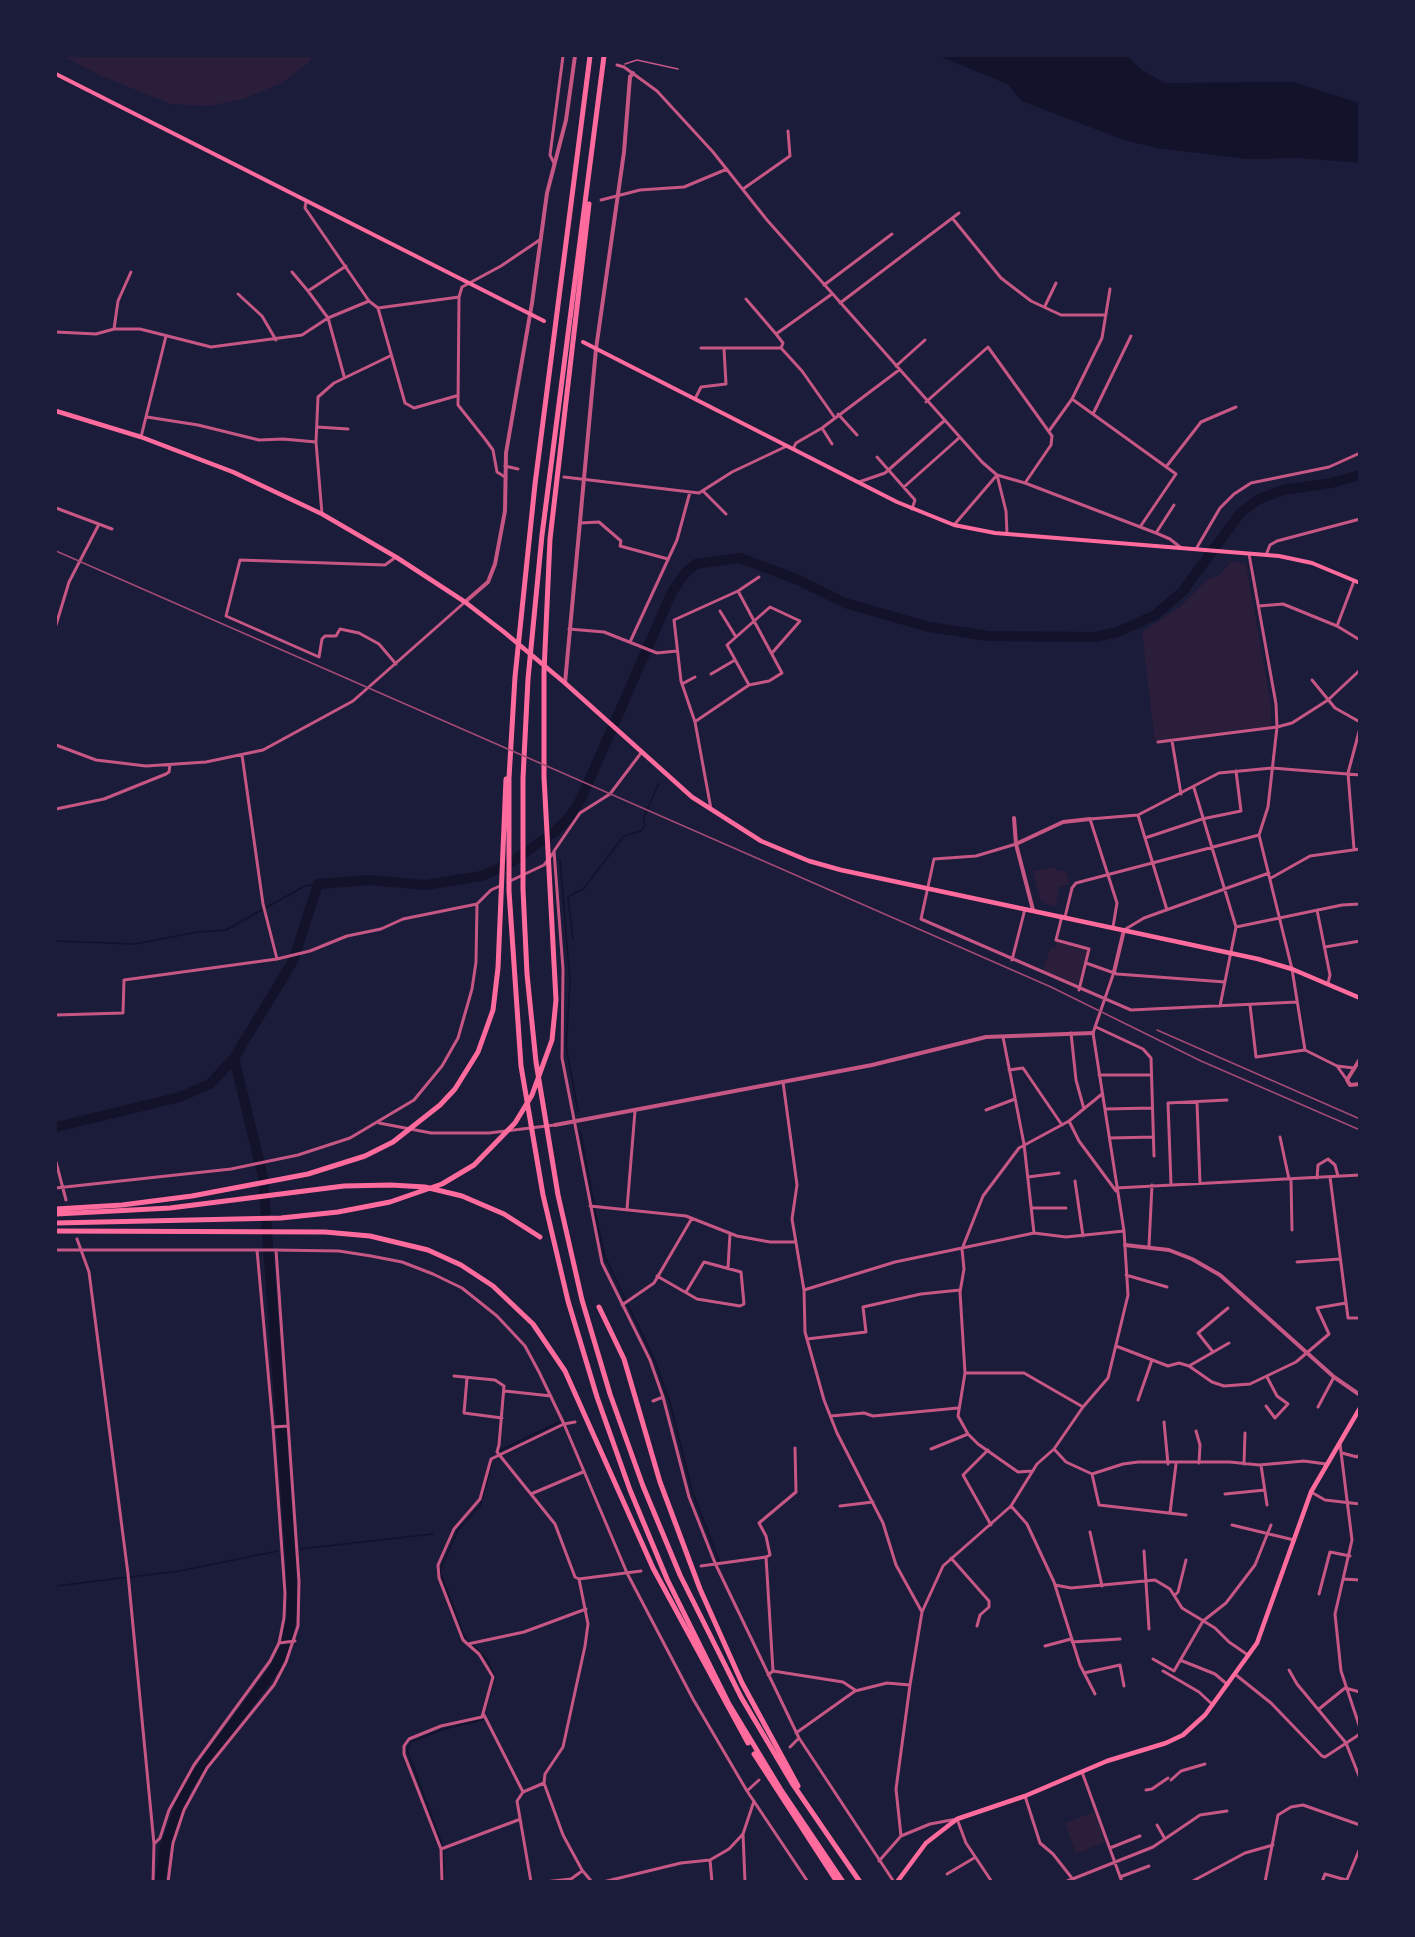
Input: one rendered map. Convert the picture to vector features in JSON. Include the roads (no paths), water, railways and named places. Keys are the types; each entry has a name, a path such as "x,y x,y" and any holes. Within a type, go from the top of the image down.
{"highway":[{"path":"56,1209 122,1205 277,1181 338,1165 393,1142 422,1122 455,1089 478,1052 487,1030 496,990 507,758 520,621 590,56"},
{"path":"604,56 543,524 532,627 523,778 523,889 530,1016 544,1116 582,1300 610,1394 647,1496 680,1575 725,1667 766,1740 821,1827 860,1881"},
{"path":"56,1223 281,1218 370,1207 408,1197 442,1184 489,1153 524,1110 547,1059 556,1000 544,788 545,635 554,493 587,232 596,124"},
{"path":"515,677 509,778 509,891 516,1019 532,1136 550,1227 576,1331 612,1443 649,1538 688,1623 729,1704 781,1790 843,1881"},
{"path":"56,1214 170,1208 344,1186 391,1185 424,1187 462,1196 504,1214 540,1237"},
{"path":"56,1231 325,1232 370,1236 409,1244 446,1257 477,1274 507,1297 539,1331 565,1371 633,1527 678,1619 771,1783 837,1881"},
{"path":"599,1306 624,1359 663,1491 700,1589 742,1683 821,1827"}],"main road":[{"path":"56,74 544,321"},
{"path":"583,342 912,509 954,525 1007,534 1266,555 1312,563 1357,582"},
{"path":"56,411 141,437 233,472 322,514 396,557 465,602 565,682 641,753 712,812 761,841 809,861 928,889 1231,952 1292,969 1359,998"},
{"path":"895,1881 922,1848 957,1819 1025,1796 1082,1772 1183,1735 1213,1705 1249,1656 1264,1628 1311,1492 1359,1408"}],"street":[{"path":"554,163 550,155 563,56"},
{"path":"56,745 96,760 125,765 170,765 263,750 353,701 488,582 495,564 506,511 505,466 541,239 554,163 566,120 575,56"},
{"path":"617,65 625,65 657,91 727,169 926,402 998,475 1156,533 1170,539 1180,547"},
{"path":"565,682 596,349 618,197 630,77 633,73"},
{"path":"743,189 790,156 788,131"},
{"path":"602,200 640,190 684,187 727,169"},
{"path":"306,202 305,208 369,301 378,308 405,404 414,408 456,396"},
{"path":"840,303 959,213"},
{"path":"953,219 1009,286 1061,315 1106,315"},
{"path":"824,285 892,234"},
{"path":"505,477 497,472 493,450 462,414 456,396 459,297 462,287 501,266 541,239"},
{"path":"308,291 346,265"},
{"path":"114,329 118,301 131,272"},
{"path":"292,272 328,318 345,377"},
{"path":"1045,306 1056,283"},
{"path":"1048,432 1072,399 1102,338 1110,290"},
{"path":"238,294 262,316 276,340"},
{"path":"776,334 832,294"},
{"path":"378,308 459,297"},
{"path":"746,299 783,343 781,348"},
{"path":"56,332 96,334 114,329 140,329 211,347 302,335 328,318 369,301"},
{"path":"141,437 166,336"},
{"path":"1093,414 1131,336"},
{"path":"896,366 925,340"},
{"path":"926,402 988,347 1052,436 1051,445 1025,483"},
{"path":"701,348 781,348 802,371 835,418"},
{"path":"695,399 701,387 726,384 724,349"},
{"path":"322,514 316,442 318,397 323,390 345,377 390,356"},
{"path":"793,449 796,443 822,428 899,370"},
{"path":"1072,399 1176,474 1140,527"},
{"path":"1166,468 1202,422 1236,407"},
{"path":"838,414 857,435"},
{"path":"147,417 198,425 260,440 283,439 316,442"},
{"path":"860,482 889,471 944,422"},
{"path":"316,427 348,429"},
{"path":"822,428 832,444"},
{"path":"904,487 959,438"},
{"path":"564,477 690,492 703,491 732,472 787,446"},
{"path":"1198,549 1220,508 1233,494 1251,483 1329,467 1359,453"},
{"path":"877,457 915,500 912,509"},
{"path":"505,466 518,469"},
{"path":"954,525 998,475"},
{"path":"998,475 1006,511 1007,534"},
{"path":"703,491 726,514"},
{"path":"630,642 677,540 690,492"},
{"path":"1156,533 1174,505"},
{"path":"56,508 98,526 112,529"},
{"path":"1266,555 1270,545 1277,541 1359,519"},
{"path":"580,523 599,522 621,541 620,546 668,559"},
{"path":"56,625 69,582 98,526"},
{"path":"1249,554 1276,704 1277,728 1268,807 1259,835 1292,969 1305,1050"},
{"path":"396,557 385,565 240,560 226,616 319,657 322,639 325,636 336,636 340,629 359,633 379,644 396,664"},
{"path":"712,812 695,722 682,684 674,620 738,591 759,577"},
{"path":"1337,626 1357,582"},
{"path":"695,722 750,686 769,681 782,673 738,591"},
{"path":"1259,606 1283,604 1337,626 1359,640"},
{"path":"750,686 727,645 771,607 800,621 772,653"},
{"path":"720,611 736,637"},
{"path":"569,628 604,632 662,654 677,651"},
{"path":"711,674 735,660"},
{"path":"1158,742 1277,728 1305,716 1328,700 1359,670"},
{"path":"682,684 696,677"},
{"path":"1312,680 1341,713 1359,722"},
{"path":"1354,849 1348,773 1359,728"},
{"path":"1172,741 1181,794"},
{"path":"56,1016 123,1012 124,980 277,959 347,936 381,929 402,919 477,904 491,890 544,866 580,813 610,794 641,753"},
{"path":"242,755 263,904 277,959"},
{"path":"56,809 104,799 166,774 169,772 170,765"},
{"path":"1297,1002 1131,1010 1079,990 921,919 934,859 976,856 1016,844 1063,822 1138,815 1194,788 1219,773 1272,768 1359,775"},
{"path":"1145,838 1202,819 1241,810 1236,771"},
{"path":"1194,788 1236,927 1220,1006"},
{"path":"1138,815 1167,910"},
{"path":"1014,818 1016,844 1034,910"},
{"path":"1090,819 1117,903 1113,927"},
{"path":"1079,990 1089,949 1056,940 1074,885 1259,835"},
{"path":"1271,878 1310,856 1359,849"},
{"path":"554,851 563,969 561,1037 573,1122 602,1263 625,1302 650,1359 663,1397 689,1497 715,1563 768,1676 799,1738 879,1861 895,1881"},
{"path":"901,1836 896,1789 910,1686 922,1612 937,1576 951,1558 991,1526 1011,1506 1032,1472 1054,1449 1083,1407 1108,1378 1116,1346 1128,1295 1124,1231 1093,1033 1107,1000 1124,930 1144,918 1269,873"},
{"path":"56,1188 254,1164 298,1155 350,1138 379,1123 414,1100 442,1066 458,1038 468,1010 474,980 477,904"},
{"path":"1236,927 1317,910 1359,904"},
{"path":"1012,960 1026,909"},
{"path":"1317,910 1330,975 1328,983"},
{"path":"1325,947 1359,941"},
{"path":"1086,963 1114,972 1225,982"},
{"path":"1250,1005 1256,1057 1305,1050 1337,1066 1354,1068"},
{"path":"1096,1027 1143,1049 1151,1058 1154,1156"},
{"path":"1071,1033 1076,1080 1084,1109"},
{"path":"379,1123 431,1133 489,1133 555,1125 872,1065 1002,1035 1093,1033"},
{"path":"1002,1035 1024,1144 1034,1233"},
{"path":"1347,1080 1348,1074 1359,1059"},
{"path":"1337,1066 1350,1085 1358,1085"},
{"path":"1009,1070 1023,1068 1062,1125"},
{"path":"1099,1075 1151,1075"},
{"path":"783,1082 797,1185 792,1214 794,1242 804,1290 802,1301 807,1340 831,1416 849,1459 873,1502 896,1565 922,1612"},
{"path":"1032,1472 1018,1472 988,1450 968,1434 958,1416 965,1373 961,1290 964,1269 962,1249 983,1196 1024,1144 1070,1121 1102,1094"},
{"path":"986,1110 1015,1099"},
{"path":"1171,1184 1168,1103 1227,1100"},
{"path":"1197,1102 1200,1183"},
{"path":"1105,1109 1152,1108"},
{"path":"627,1209 635,1111"},
{"path":"1070,1121 1086,1151 1116,1190"},
{"path":"1110,1138 1153,1137"},
{"path":"1280,1137 1290,1180 1292,1230"},
{"path":"1317,1178 1318,1165 1328,1159 1334,1162 1338,1176"},
{"path":"56,1162 66,1200"},
{"path":"1027,1177 1059,1173"},
{"path":"1116,1190 1152,1185 1359,1175"},
{"path":"1329,1177 1348,1318 1359,1318"},
{"path":"1075,1181 1083,1236"},
{"path":"1149,1246 1152,1185"},
{"path":"590,1206 693,1218 730,1234 770,1242 794,1242"},
{"path":"1031,1209 1065,1208"},
{"path":"625,1302 642,1289 649,1288 693,1218"},
{"path":"804,1290 895,1263 1034,1233 1053,1237 1124,1231"},
{"path":"728,1268 730,1234"},
{"path":"77,1239 89,1272 128,1574 154,1844 153,1881"},
{"path":"1125,1245 1149,1246 1192,1259 1220,1275 1334,1377 1359,1395"},
{"path":"56,1250 339,1251 371,1256 409,1265 462,1288 512,1330 525,1346 551,1396 627,1573 693,1699 747,1791 807,1881"},
{"path":"154,1844 160,1838 169,1810 194,1765 270,1661 280,1642 285,1593 260,1250"},
{"path":"168,1881 173,1843 193,1792 207,1768 274,1684 293,1641 299,1616 299,1581 275,1250"},
{"path":"1297,1262 1340,1259"},
{"path":"657,1276 697,1299 740,1306 744,1304 741,1272 728,1268 702,1263 686,1292"},
{"path":"1126,1275 1167,1287"},
{"path":"807,1340 866,1332 862,1307 889,1300 961,1290"},
{"path":"1116,1346 1168,1366 1179,1363 1189,1366 1212,1382 1224,1386 1250,1384 1267,1377 1307,1353 1329,1334 1317,1308 1346,1303"},
{"path":"1213,1352 1198,1333 1228,1308"},
{"path":"1189,1366 1229,1342"},
{"path":"1138,1400 1152,1360"},
{"path":"965,1373 1024,1373 1083,1407"},
{"path":"454,1376 499,1381 505,1391 498,1455 555,1524 575,1577 579,1579 588,1624 585,1646 563,1747 547,1767 544,1783 563,1835 582,1870 592,1881"},
{"path":"467,1377 464,1413 502,1418"},
{"path":"1266,1406 1275,1418 1287,1404 1277,1396 1267,1377"},
{"path":"1318,1407 1334,1377"},
{"path":"505,1391 551,1396"},
{"path":"654,1401 663,1397"},
{"path":"831,1416 958,1408"},
{"path":"523,1792 484,1715 492,1673 479,1654 463,1640 439,1578 438,1565 454,1529 477,1505 488,1464 498,1455 575,1422"},
{"path":"1164,1422 1168,1464"},
{"path":"274,1427 286,1425"},
{"path":"1196,1431 1200,1445 1199,1463"},
{"path":"1244,1464 1245,1432"},
{"path":"931,1449 968,1434"},
{"path":"1339,1442 1349,1502 1352,1540 1335,1614 1345,1688 1359,1728"},
{"path":"701,1566 770,1555 766,1536 759,1523 796,1492 795,1448"},
{"path":"1054,1449 1066,1462 1092,1474 1124,1464 1261,1465 1304,1461 1326,1464"},
{"path":"988,1450 963,1475 991,1526"},
{"path":"1342,1454 1358,1457 1359,1454"},
{"path":"1170,1514 1176,1464"},
{"path":"1261,1465 1268,1504"},
{"path":"531,1494 584,1472"},
{"path":"1092,1474 1099,1505 1186,1515"},
{"path":"1225,1494 1265,1490"},
{"path":"1311,1492 1325,1500 1359,1504"},
{"path":"840,1506 873,1502"},
{"path":"1011,1506 1027,1524 1055,1585 1072,1641 1095,1694"},
{"path":"1232,1525 1294,1540"},
{"path":"1153,1659 1174,1671 1203,1621 1226,1603 1247,1577 1270,1533 1271,1525"},
{"path":"1090,1532 1102,1586"},
{"path":"1144,1551 1149,1629"},
{"path":"1319,1594 1330,1552 1350,1556"},
{"path":"766,1557 773,1671 768,1676"},
{"path":"951,1558 989,1601 989,1607 980,1615 977,1626"},
{"path":"1174,1596 1178,1592 1186,1560"},
{"path":"579,1579 641,1572"},
{"path":"1055,1585 1071,1588 1102,1586 1146,1579 1161,1583 1182,1608 1249,1656"},
{"path":"1342,1579 1359,1580"},
{"path":"468,1644 524,1632 586,1609"},
{"path":"1045,1646 1072,1641 1120,1639"},
{"path":"280,1642 293,1641"},
{"path":"1180,1660 1215,1674 1228,1684"},
{"path":"1084,1673 1120,1665 1124,1686"},
{"path":"1289,1670 1297,1684 1346,1743 1359,1776"},
{"path":"773,1671 843,1682 856,1690"},
{"path":"1163,1671 1199,1692 1213,1705"},
{"path":"1236,1675 1271,1703 1322,1756 1325,1757 1359,1734"},
{"path":"796,1733 856,1690 887,1683 910,1686"},
{"path":"1345,1688 1359,1692"},
{"path":"1319,1709 1345,1688"},
{"path":"442,1881 441,1849 404,1754 404,1746 412,1737 484,1715"},
{"path":"790,1747 799,1738"},
{"path":"1146,1790 1152,1789 1181,1772 1205,1764"},
{"path":"1082,1772 1121,1879 1149,1866"},
{"path":"747,1791 759,1780"},
{"path":"531,1881 517,1801 523,1792 544,1783"},
{"path":"1025,1796 1040,1843 1053,1854 1075,1881"},
{"path":"745,1881 743,1834 754,1801"},
{"path":"1265,1881 1278,1815 1291,1807 1303,1805 1359,1825"},
{"path":"1065,1881 1165,1839 1200,1815 1227,1811"},
{"path":"879,1861 901,1836 930,1824 957,1819 966,1843 992,1881"},
{"path":"441,1849 519,1820"},
{"path":"1156,1825 1165,1839"},
{"path":"603,1881 681,1863 710,1860 729,1849 743,1834"},
{"path":"1110,1848 1140,1836"},
{"path":"1191,1881 1245,1853 1273,1845"},
{"path":"1322,1881 1325,1874 1346,1881 1359,1848"},
{"path":"947,1874 975,1858"},
{"path":"710,1860 712,1881"},
{"path":"544,1881 571,1879 582,1870"}],"lane":[{"path":"625,65 637,60 678,69"}],"waterway":[{"path":"56,1127 180,1097 210,1084 234,1058 293,961 318,884 370,880 425,885 482,876 510,863 552,834 568,819 581,799 672,592 685,573 696,564 740,558 796,579 845,603 929,627 988,636 1095,637 1118,632 1155,615 1183,591 1241,512 1259,499 1283,490 1331,483 1360,475"},
{"path":"573,939 568,897 583,889 624,836 641,831 645,825 643,819 659,783"},
{"path":"558,828 559,835"},
{"path":"560,860 570,982 566,1046 578,1111"},
{"path":"56,941 135,944 197,932 226,930 305,886 318,884"},
{"path":"160,1882 165,1846 187,1787 275,1668 285,1648 292,1615 291,1564 263,1177 234,1058"},
{"path":"580,1131 594,1204"},
{"path":"594,1208 605,1257 655,1361 670,1403 692,1491 719,1561"},
{"path":"499,1451 559,1422"},
{"path":"469,1642 463,1634 440,1571 458,1530 480,1506 492,1463"},
{"path":"300,1549 433,1534"},
{"path":"284,1550 294,1549"},
{"path":"56,1586 179,1571 278,1551"},
{"path":"284,1552 290,1552"},
{"path":"444,1882 443,1847 407,1750 411,1742 444,1729 482,1720 495,1677 487,1660 473,1645"}],"railway":[{"path":"56,551 1051,987 1201,1061 1360,1130"},
{"path":"1157,1030 1360,1119"}]}
